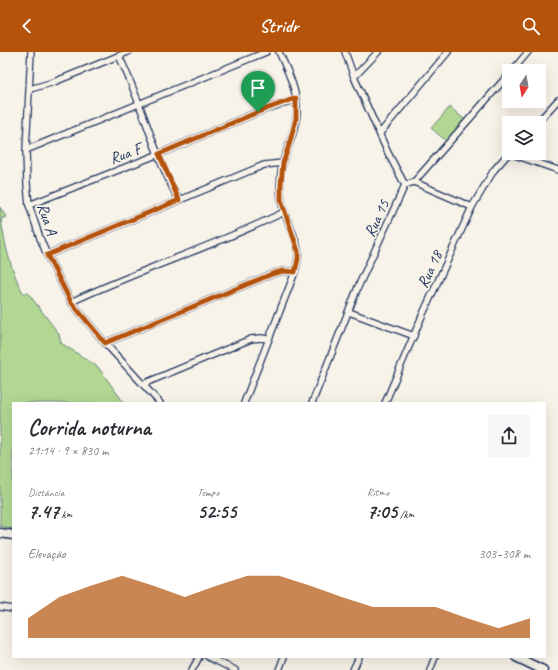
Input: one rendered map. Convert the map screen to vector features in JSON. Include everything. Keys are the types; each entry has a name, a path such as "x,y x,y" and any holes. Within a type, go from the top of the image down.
{"main road":[{"path":"0,533 12,535"},
{"path":"518,658 543,670"}],"street":[{"name":"Rua A","path":"31,52 26,150 27,184 29,205 47,255 71,302 105,343 159,402"},
{"path":"30,90 54,82 128,52"},
{"path":"26,150 266,52"},
{"path":"244,402 295,272 298,259 298,251 281,200 283,163 296,119 296,98 293,85 279,52"},
{"path":"345,52 354,77 405,185"},
{"path":"354,77 378,52"},
{"path":"380,133 448,52"},
{"path":"518,64 528,52"},
{"path":"119,56 132,84 159,154 179,200"},
{"path":"472,207 414,182 502,82"},
{"name":"Rua F","path":"29,205 296,98"},
{"path":"543,116 558,100"},
{"name":"Rua 18","path":"386,402 414,336 472,207 494,170 503,160"},
{"path":"529,160 558,170"},
{"path":"47,255 264,165 283,163"},
{"name":"Rua 15","path":"312,402 358,287 405,185 414,182"},
{"path":"71,302 253,228 284,212"},
{"path":"105,343 272,274 283,271 295,272"},
{"path":"349,312 414,336"},
{"path":"143,384 251,339 268,339"},
{"path":"0,607 12,609"},
{"path":"192,670 198,658"},
{"path":"210,658 235,670"},
{"path":"279,670 284,658"},
{"path":"353,670 359,658"},
{"path":"430,670 435,658"}],"green space":[{"path":"450,107 465,120 446,141 431,128"},
{"path":"0,207 6,217 1,219 9,257 23,293 28,293 59,334 61,343 98,367 123,402 12,402 12,529 0,526"}],"route":[{"path":"296,98 296,119 283,163 281,184 281,200 284,212 298,251 295,272 277,272 105,343 71,302 47,255 179,200 159,154 258,112 296,98"}]}
